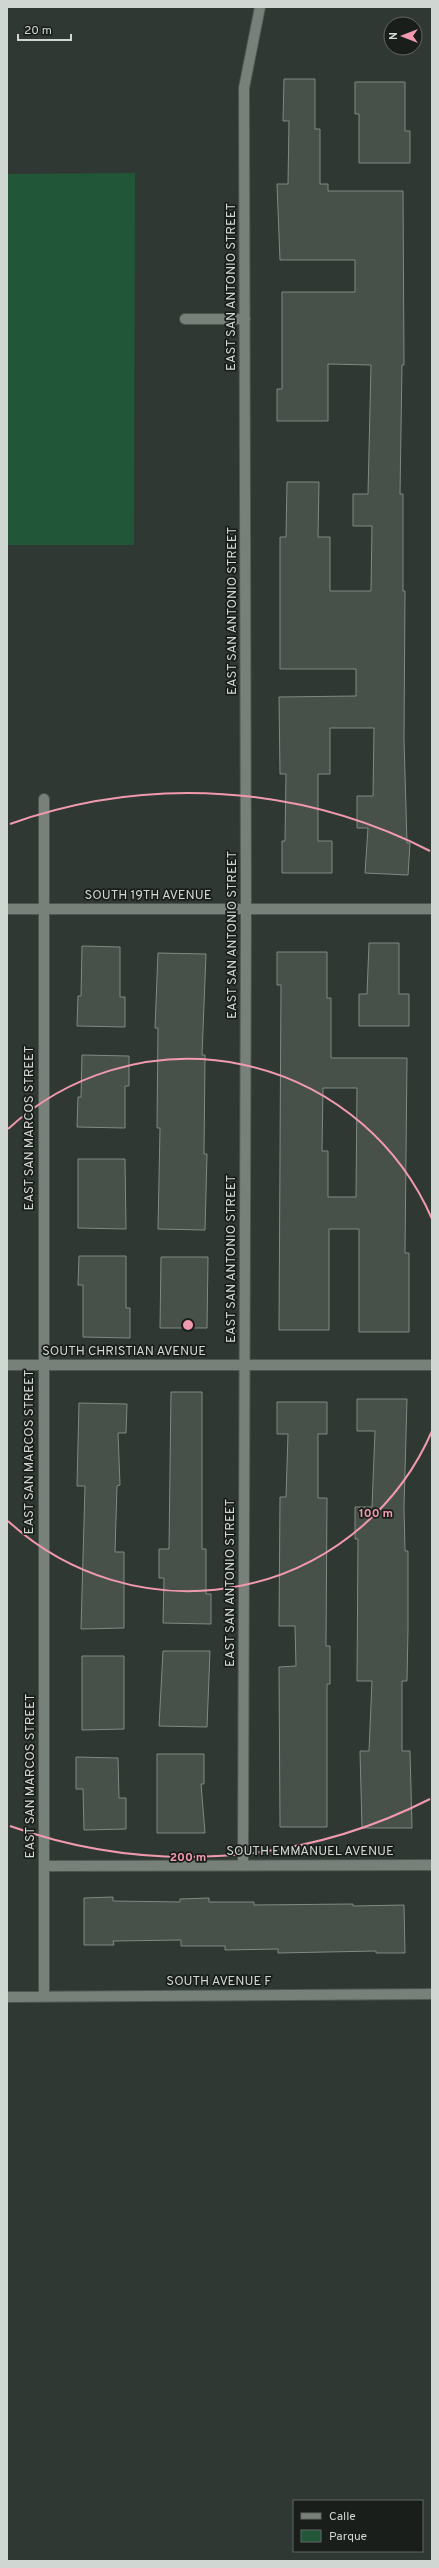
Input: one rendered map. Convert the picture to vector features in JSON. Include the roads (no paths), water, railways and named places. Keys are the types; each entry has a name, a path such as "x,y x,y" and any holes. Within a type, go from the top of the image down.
{"street":[{"name":"EAST SAN ANTONIO STREET","path":"243,1866 246,909 244,88 260,7"},
{"path":"185,320 245,319"},
{"name":"EAST SAN MARCOS STREET","path":"44,798 44,1996"},
{"name":"SOUTH 19TH AVENUE","path":"7,909 432,909"},
{"name":"SOUTH CHRISTIAN AVENUE","path":"7,1365 432,1366"},
{"name":"SOUTH EMMANUEL AVENUE","path":"44,1866 432,1865"},
{"name":"SOUTH AVENUE F","path":"7,1997 432,1994"}]}
